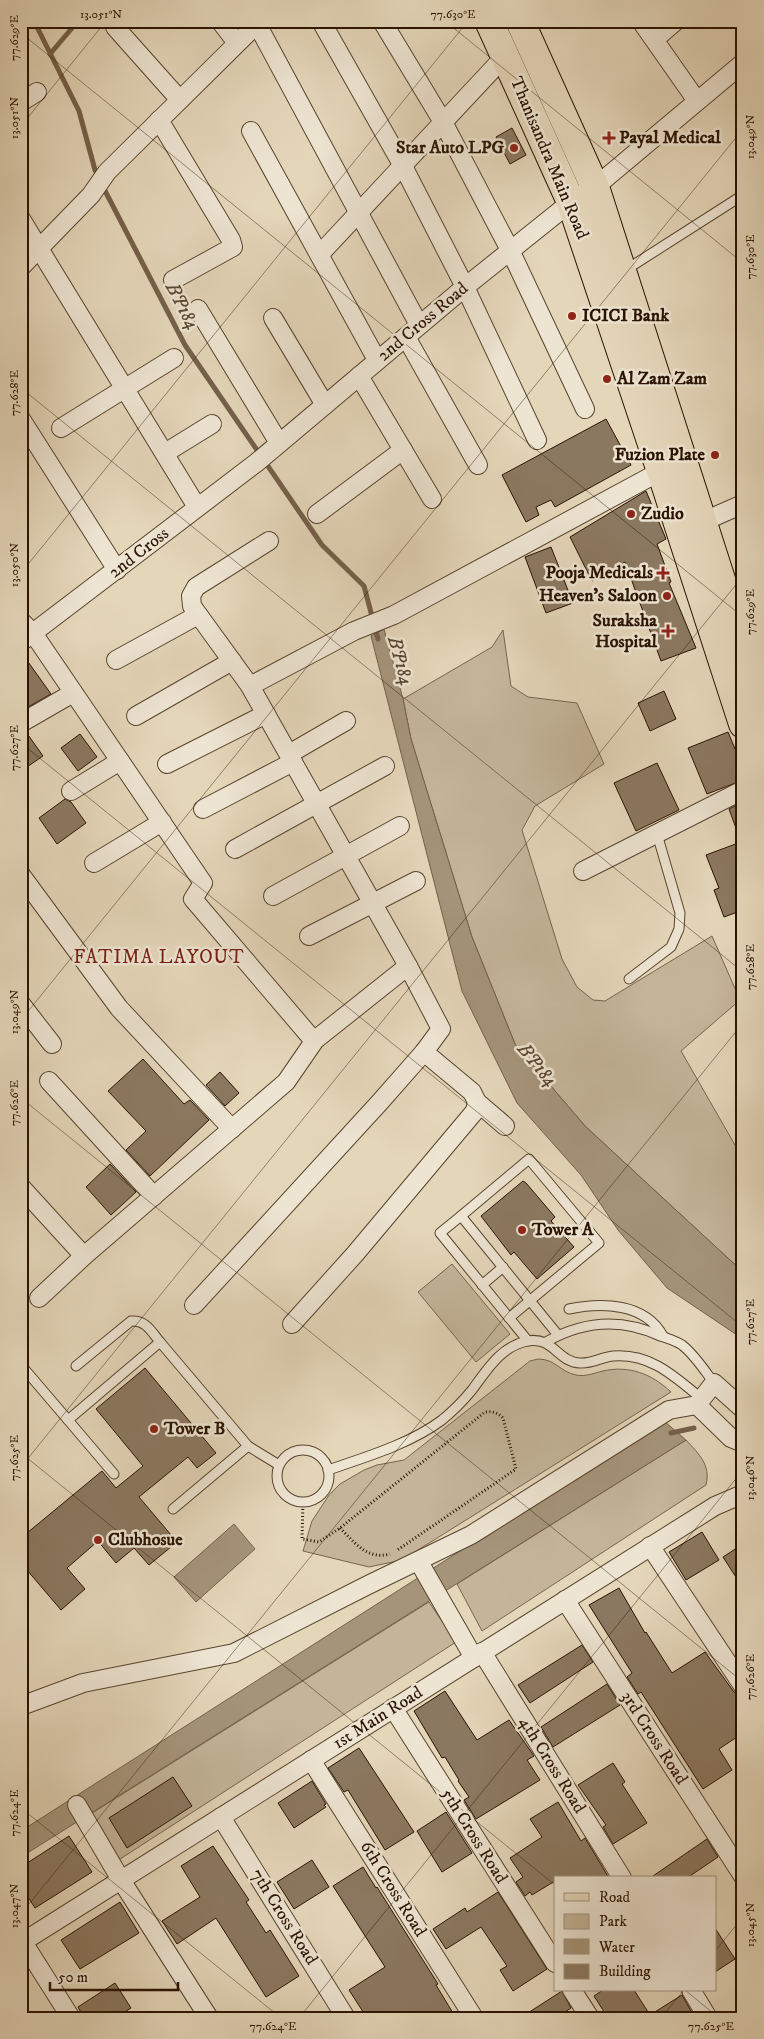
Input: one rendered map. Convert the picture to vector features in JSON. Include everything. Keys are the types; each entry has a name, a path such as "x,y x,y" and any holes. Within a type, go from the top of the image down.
{"main road":[{"name":"Thanisandra Main Road","path":"490,21 571,202 743,724"},
{"name":"Thanisandra Main Road","path":"520,21 594,186 743,648"}],"street":[{"path":"220,21 237,43"},
{"path":"321,21 403,166 465,286 537,440"},
{"path":"382,21 443,122 510,250 585,409"},
{"path":"641,21 698,101"},
{"path":"655,39 676,21"},
{"path":"21,268 91,195 107,172 258,23 359,212 412,331 478,465"},
{"path":"115,27 180,100"},
{"path":"320,254 505,56"},
{"name":"2nd Cross Road","path":"268,453 465,286 594,186 743,63"},
{"path":"21,102 36,92"},
{"path":"159,120 231,240 233,247 173,280"},
{"path":"251,131 378,360"},
{"path":"21,219 197,507"},
{"path":"198,309 268,453"},
{"path":"273,318 324,405"},
{"path":"62,428 174,358"},
{"path":"359,376 432,499"},
{"path":"21,418 117,570"},
{"path":"164,453 212,424"},
{"path":"317,514 403,450"},
{"name":"2nd Cross","path":"25,632 117,570 268,453"},
{"path":"250,686 354,631 394,616 661,471"},
{"path":"702,522 743,504"},
{"path":"194,1305 424,1052 441,1029 373,903 250,686 192,606 191,596 196,588 270,542"},
{"path":"116,660 198,615"},
{"path":"25,632 73,692 203,883 193,899 314,1041"},
{"path":"136,716 232,661"},
{"path":"21,723 73,692"},
{"path":"168,764 266,714"},
{"path":"202,809 291,758 346,721"},
{"path":"71,791 120,761"},
{"path":"236,849 385,766"},
{"path":"583,871 743,790"},
{"path":"94,863 162,822"},
{"path":"273,896 400,826"},
{"path":"21,875 119,1008 232,1129"},
{"path":"309,936 416,881"},
{"path":"39,1298 84,1256 286,1082 314,1041 408,966"},
{"path":"21,1004 52,1044"},
{"path":"424,1052 472,1092 477,1102 505,1126"},
{"path":"50,1081 154,1196"},
{"path":"292,1324 355,1254 475,1112 477,1102"},
{"path":"21,1187 84,1256"},
{"path":"21,1706 83,1683 234,1653 368,1585 422,1568 669,1410 700,1402 714,1383 743,1409"},
{"path":"700,1402 732,1438 743,1444"},
{"name":"1st Main Road","path":"22,1943 650,1546 715,1506 741,1499"},
{"path":"650,1546 743,1686"},
{"name":"4th Cross Road","path":"422,1568 621,1876"},
{"name":"3rd Cross Road","path":"565,1600 743,1876"},
{"name":"5th Cross Road","path":"394,1708 554,1961"},
{"name":"6th Cross Road","path":"311,1760 474,2018"},
{"path":"77,1805 121,1880 209,2018"},
{"name":"7th Cross Road","path":"221,1817 346,2018"},
{"path":"22,1943 71,2018"},
{"path":"573,1992 590,2018"},
{"path":"692,1992 708,2018"}],"lane":[{"path":"622,272 743,195"},
{"path":"629,979 671,947 679,929 680,913 658,834"},
{"path":"509,1318 599,1243 530,1159 440,1233 482,1284 509,1318 528,1341"},
{"path":"461,1216 558,1335"},
{"path":"482,1284 503,1267"},
{"path":"569,1309 590,1305 624,1308 652,1321 663,1337"},
{"path":"76,1366 131,1321 137,1320 144,1324 160,1342 248,1446 279,1465"},
{"path":"328,1470 400,1443 429,1428 457,1406 496,1358 516,1344 528,1341 546,1342 577,1328 608,1323 636,1326 682,1345 714,1383"},
{"path":"68,1420 160,1342"},
{"path":"546,1342 567,1360 578,1363 619,1355 644,1359 667,1370 700,1402"},
{"path":"21,1365 114,1474"},
{"path":"173,1509 248,1446"},
{"path":"297,1450 314,1452 320,1456 328,1470 329,1478 322,1493 315,1499 303,1502 292,1500 280,1489 276,1473 279,1465 290,1453 297,1450"}],"path":[{"path":"303,1502 302,1539 319,1542 340,1528 485,1412 494,1412 503,1418 516,1469 397,1550 379,1556 367,1553 340,1528"}],"green space":[{"path":"503,630 511,686 528,697 577,703 604,764 535,806 522,830 562,959 577,987 593,1000 605,1001 712,936 740,1000 681,1051 743,1159 743,1272 585,1126 515,1044 472,937 411,739 403,699 492,647"},
{"path":"452,1264 510,1334 476,1362 418,1292"},
{"path":"538,1359 549,1361 566,1371 580,1375 613,1369 640,1372 656,1380 671,1392 402,1560 369,1567 303,1551 312,1521 329,1495 340,1484 377,1465 404,1460 530,1361"},
{"path":"686,1440 703,1460 707,1472 706,1485 482,1631 457,1584"},
{"path":"429,1602 456,1642 117,1861 89,1815"}],"water":[{"path":"384,629 403,699 411,739 472,937 515,1044 585,1126 743,1272 743,1339 667,1288 618,1230 581,1175 517,1103 462,991 371,636"},
{"path":"664,1421 686,1440 21,1857 21,1831"},
{"path":"234,1524 255,1549 196,1602 174,1577"}],"building":[{"path":"512,128 526,155 510,164 496,137"},
{"path":"606,419 631,465 555,507 551,500 536,507 539,515 526,522 502,475"},
{"path":"646,491 666,539 657,544 671,582 669,583 696,648 661,661 625,562 592,581 570,537"},
{"path":"551,547 573,603 546,613 525,557"},
{"path":"21,652 51,694 21,711"},
{"path":"664,691 676,719 650,731 638,703"},
{"path":"26,732 43,756 21,771 21,734"},
{"path":"728,732 743,768 743,780 707,794 688,748"},
{"path":"80,734 97,757 78,771 61,748"},
{"path":"657,763 679,810 636,831 614,783"},
{"path":"65,799 71,802 86,823 57,844 39,818"},
{"path":"743,802 743,910 724,917 714,890 719,888 706,855 741,842 729,809"},
{"path":"143,1059 184,1104 190,1100 209,1120 150,1176 126,1150 146,1131 108,1091"},
{"path":"220,1072 239,1093 225,1106 206,1085"},
{"path":"110,1164 136,1192 111,1215 86,1187"},
{"name":"Tower A","path":"523,1181 555,1217 551,1221 574,1247 537,1279 514,1252 511,1255 481,1216"},
{"path":"145,1368 216,1453 197,1468 188,1457 139,1497 177,1542 149,1565 134,1548 116,1563 98,1541 67,1568 85,1589 61,1610 21,1563 21,1538 102,1471 116,1488 143,1466 96,1409"},
{"path":"702,1532 719,1560 686,1580 669,1552"},
{"path":"743,1544 743,1588 723,1557"},
{"path":"619,1588 645,1633 672,1673 705,1652 734,1692 743,1696 743,1733 719,1749 732,1770 703,1789 641,1692 638,1694 627,1677 632,1673 589,1605"},
{"path":"582,1645 593,1662 530,1703 518,1685"},
{"path":"607,1684 620,1705 553,1747 541,1727"},
{"path":"445,1691 477,1740 509,1720 534,1756 527,1760 540,1780 476,1819 464,1800 469,1797 445,1757 442,1758 414,1711"},
{"path":"359,1748 414,1832 385,1850 348,1790 344,1792 328,1768"},
{"path":"613,1763 625,1782 622,1784 647,1823 613,1844 603,1827 606,1825 578,1785"},
{"path":"173,1777 192,1806 127,1848 109,1818"},
{"path":"312,1781 326,1807 294,1828 278,1803"},
{"path":"558,1802 581,1841 585,1838 608,1876 554,1876 554,1882 532,1895 530,1892 525,1896 516,1882 523,1877 510,1858 542,1837 530,1819"},
{"path":"446,1812 472,1853 442,1872 417,1831"},
{"path":"69,1836 92,1872 35,1908 21,1886 21,1867"},
{"path":"707,1839 718,1857 690,1876 653,1876"},
{"path":"213,1846 249,1900 246,1902 266,1933 270,1930 299,1976 266,1997 216,1918 177,1944 162,1921 200,1897 181,1866"},
{"path":"312,1860 329,1887 294,1909 277,1882"},
{"path":"363,1867 438,1984 436,1985 456,2018 367,2018 349,1990 385,1967 333,1886"},
{"path":"498,1892 547,1969 513,1991 500,1970 507,1966 481,1927 446,1949 433,1929 465,1908 467,1912"},
{"path":"120,1902 139,1933 80,1969 61,1940"},
{"path":"716,1930 735,1959 716,1971"},
{"path":"115,1983 131,2008 115,2018 84,2018 78,2007"},
{"path":"560,1992 563,1992 571,2008 556,2018 520,2018"},
{"path":"600,1992 635,1992 650,2015 682,1995 695,2018 608,2018 594,1996"}],"waterway":[{"name":"BP184","path":"34,21 79,111 95,170 99,177"},
{"path":"50,54 78,21"},
{"name":"BP184","path":"102,185 185,345 322,545 364,586 378,639"},
{"path":"671,1433 694,1428"}],"place":[{"name":"Payal Medical","path":"609,138"},
{"name":"Star Auto LPG","path":"514,148"},
{"name":"ICICI Bank","path":"572,316"},
{"name":"Al Zam Zam","path":"607,379"},
{"name":"Fuzion Plate","path":"715,455"},
{"name":"Zudio","path":"631,514"},
{"name":"Pooja Medicals","path":"663,573"},
{"name":"Heaven's Saloon","path":"667,596"},
{"name":"Suraksha Hospital","path":"668,631"},
{"name":"Tower A","path":"522,1230"},
{"name":"Tower B","path":"154,1429"},
{"name":"Clubhosue","path":"98,1540"}],"district":[{"name":"FATIMA LAYOUT","path":"159,957"}]}
